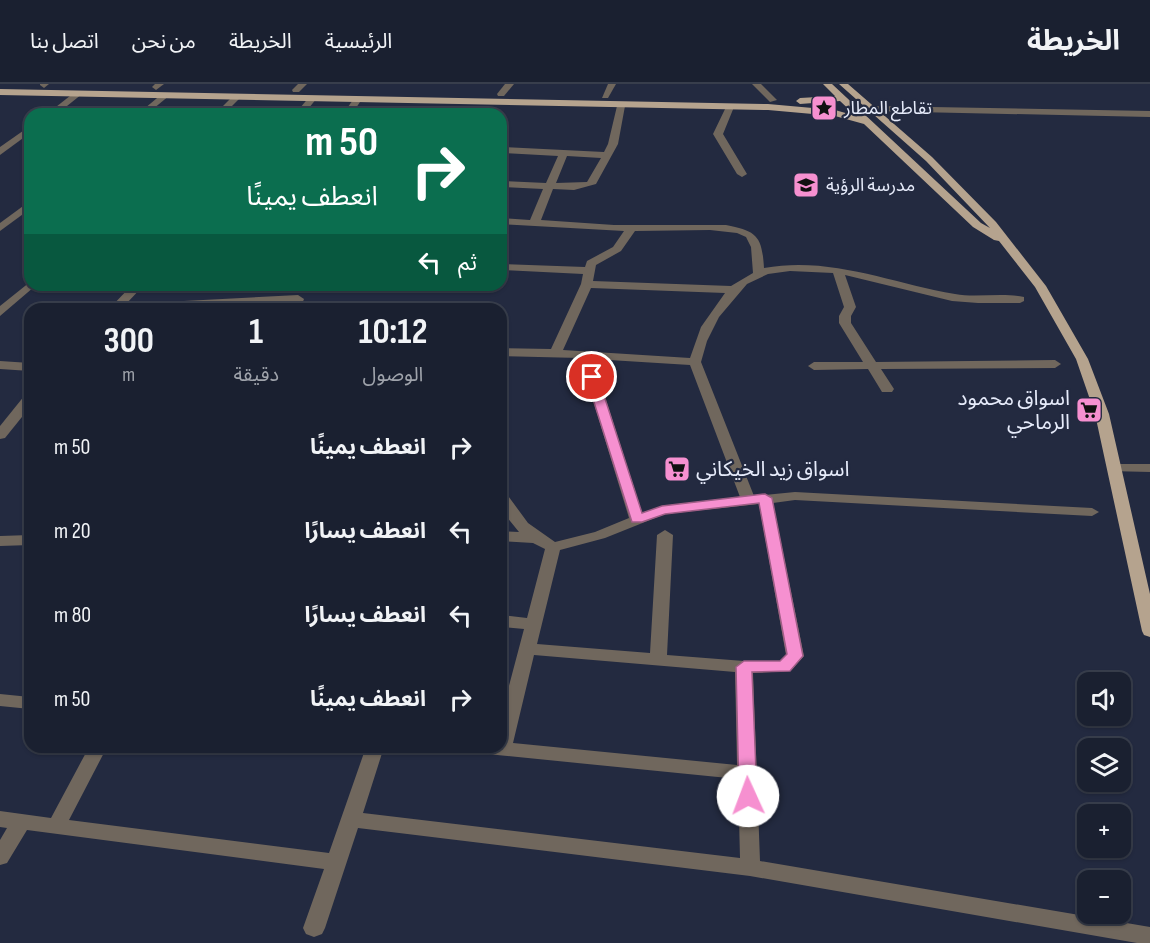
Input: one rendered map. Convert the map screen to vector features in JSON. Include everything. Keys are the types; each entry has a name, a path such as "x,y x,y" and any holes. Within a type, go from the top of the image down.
{"main road":[{"path":"8,84 158,86 313,98 814,110 867,122"},
{"path":"826,84 977,225 1010,247"},
{"path":"843,84 930,159 992,224 1040,286 1082,359 1102,414 1150,631"},
{"path":"274,94 299,87 773,100 842,98"},
{"path":"0,92 165,95 233,91"},
{"path":"909,160 930,159"}],"street":[{"path":"501,94 510,84"},
{"path":"605,96 612,84"},
{"path":"756,84 773,100"},
{"path":"223,108 233,91"},
{"path":"59,108 78,94"},
{"path":"149,108 165,95"},
{"path":"304,108 313,98"},
{"path":"351,108 357,99"},
{"path":"507,184 574,188 591,184 613,144 621,106"},
{"path":"730,107 718,134 742,174"},
{"path":"873,109 1150,114"},
{"path":"0,152 24,134"},
{"path":"507,150 607,155"},
{"path":"538,223 536,219 564,153"},
{"path":"0,228 24,209"},
{"path":"507,221 632,228 702,227 742,231 753,236 759,274"},
{"path":"555,353 587,284 591,263 617,249 632,228"},
{"path":"507,267 590,271"},
{"path":"748,500 695,362 697,349 712,317 733,290 759,274 790,269 838,270 861,273 950,297 971,300 1020,299"},
{"path":"838,270 850,307 845,316 845,323 887,389"},
{"path":"587,284 733,290"},
{"path":"0,312 24,290"},
{"path":"121,303 132,291"},
{"path":"225,303 298,299 296,303"},
{"path":"507,352 695,362"},
{"path":"586,357 637,519"},
{"path":"814,366 1055,364"},
{"path":"0,365 24,367"},
{"path":"0,435 24,405"},
{"path":"1114,468 1150,468"},
{"path":"507,509 510,516 535,538 553,547 600,535 662,510 795,496 1092,512"},
{"path":"527,649 744,667 784,667 795,656 765,498"},
{"path":"658,660 665,535"},
{"path":"507,536 535,538"},
{"path":"0,541 24,540"},
{"path":"507,711 527,649 553,547"},
{"path":"507,622 533,624"},
{"path":"744,667 750,868"},
{"path":"0,700 24,700"},
{"path":"507,749 747,773"},
{"path":"57,825 95,753"},
{"path":"314,928 373,753"},
{"path":"0,819 337,862"},
{"path":"351,819 750,868 1150,936"},
{"path":"0,857 22,821"}],"place":[{"name":"تقاطع المطار","path":"824,108"},
{"name":"مدرسة الرؤية","path":"806,185"},
{"name":"اسواق محمود الرماحي","path":"1089,410"},
{"name":"اسواق زيد الخيكاني","path":"677,469"}],"route":[{"path":"592,377 637,519 662,510 765,498 795,656 784,667 744,667 748,796"}]}
